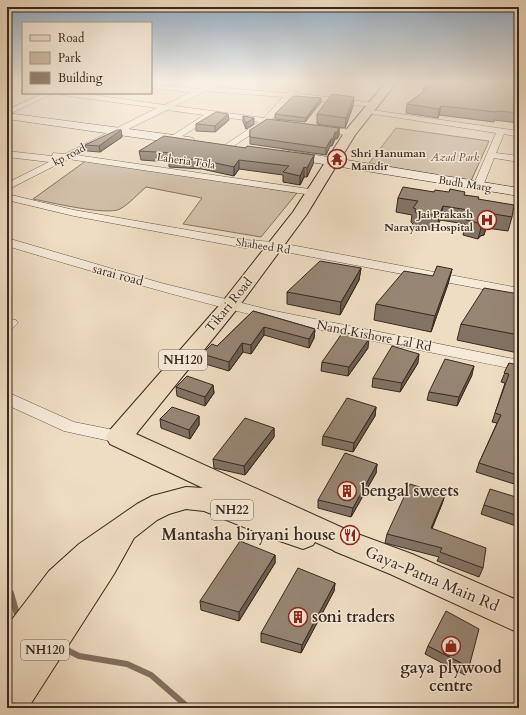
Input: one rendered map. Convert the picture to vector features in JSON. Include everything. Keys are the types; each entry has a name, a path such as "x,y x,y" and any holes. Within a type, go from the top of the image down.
{"main road":[{"name":"Tikari Road","path":"119,437 230,305 299,214 350,132 365,115"},
{"path":"119,437 344,542"},
{"name":"NH22","path":"72,587 103,564 124,528 147,512 162,504 186,498 195,498 224,507 280,530 308,538 344,542"},
{"name":"Gaya-Patna Main Rd","path":"344,542 401,564 519,617"},
{"name":"NH120","path":"7,654 72,587"},
{"name":"NH120","path":"7,707 72,587"}],"street":[{"path":"9,115 198,143"},
{"name":"kp road","path":"7,187 58,158 144,115"},
{"path":"173,139 209,115"},
{"path":"222,115 295,125"},
{"path":"228,147 266,121 271,115"},
{"path":"413,115 519,134"},
{"path":"311,124 350,132"},
{"path":"478,186 501,131"},
{"path":"213,145 248,149"},
{"name":"Budh Marg","path":"271,152 519,192"},
{"name":"Laheria Tola","path":"7,154 58,158 312,192"},
{"path":"491,155 519,159"},
{"name":"kp road","path":"7,180 58,158"},
{"name":"Shaheed Rd","path":"7,197 74,213 245,244 275,246 519,292"},
{"name":"sarai road","path":"7,242 90,267 230,305"},
{"name":"Nand Kishore Lal Rd","path":"230,305 308,323 519,365"},
{"path":"7,398 70,427 119,437"}],"green space":[{"name":"Azad Park","path":"396,128 489,141 471,181 369,163"},
{"path":"87,160 297,193 261,237 183,224 202,198 146,187 130,202 120,209 113,211 91,210 33,199"}],"building":[{"path":"210,115 227,115 215,126 196,124"},
{"path":"286,115 308,115 306,118"},
{"path":"327,115 347,115 346,118"},
{"path":"243,116 254,118 246,123"},
{"path":"267,119 339,128 326,148 250,137 250,130"},
{"path":"117,130 121,130 99,146 85,145"},
{"path":"164,136 246,148 247,146 314,155 307,168 304,167 300,176 283,172 289,166 239,160 234,167 201,160 168,158 173,153 139,151"},
{"path":"403,187 434,192 435,190 449,192 450,189 465,192 464,195 479,197 478,199 514,205 512,217 488,213 488,220 484,221 482,224 466,220 468,210 443,206 439,216 415,212 416,209 413,208 418,201 398,198"},
{"path":"320,261 361,268 341,302 287,292"},
{"path":"437,266 452,269 435,316 376,304 404,271 433,276"},
{"path":"484,288 519,294 519,335 461,324"},
{"path":"253,311 315,329 309,339 264,327 251,345 242,343 229,362 202,354 212,344 217,346"},
{"path":"343,332 369,339 349,367 322,362"},
{"path":"392,346 419,354 402,383 373,378"},
{"path":"445,359 474,366 459,397 429,392"},
{"path":"509,363 519,365 519,461 517,475 479,463 501,415 495,413 509,374 504,373"},
{"path":"187,376 213,385 205,397 176,387"},
{"path":"347,398 376,407 354,443 323,436"},
{"path":"172,407 199,416 189,430 160,419"},
{"path":"245,418 274,428 244,466 213,459"},
{"name":"bengal sweets","path":"345,453 377,464 353,508 318,500"},
{"path":"410,484 445,495 431,528 486,548 483,568 440,552 442,548 387,534"},
{"path":"490,489 519,498 519,516 484,505"},
{"path":"240,541 275,555 239,612 200,601"},
{"name":"soni traders","path":"298,568 335,583 302,645 261,633"},
{"name":"gaya plywood centre","path":"446,611 479,629 469,667 428,646"}],"waterway":[{"path":"11,593 18,618"},
{"path":"61,647 79,656 127,664 151,675 189,708"}],"place":[{"name":"Shri Hanuman Mandir","path":"337,159"},
{"name":"Jai Prakash Narayan Hospital","path":"487,220"},
{"name":"bengal sweets","path":"347,491"},
{"name":"Mantasha biryani house","path":"350,535"},
{"name":"soni traders","path":"298,617"},
{"name":"gaya plywood centre","path":"451,646"}]}
